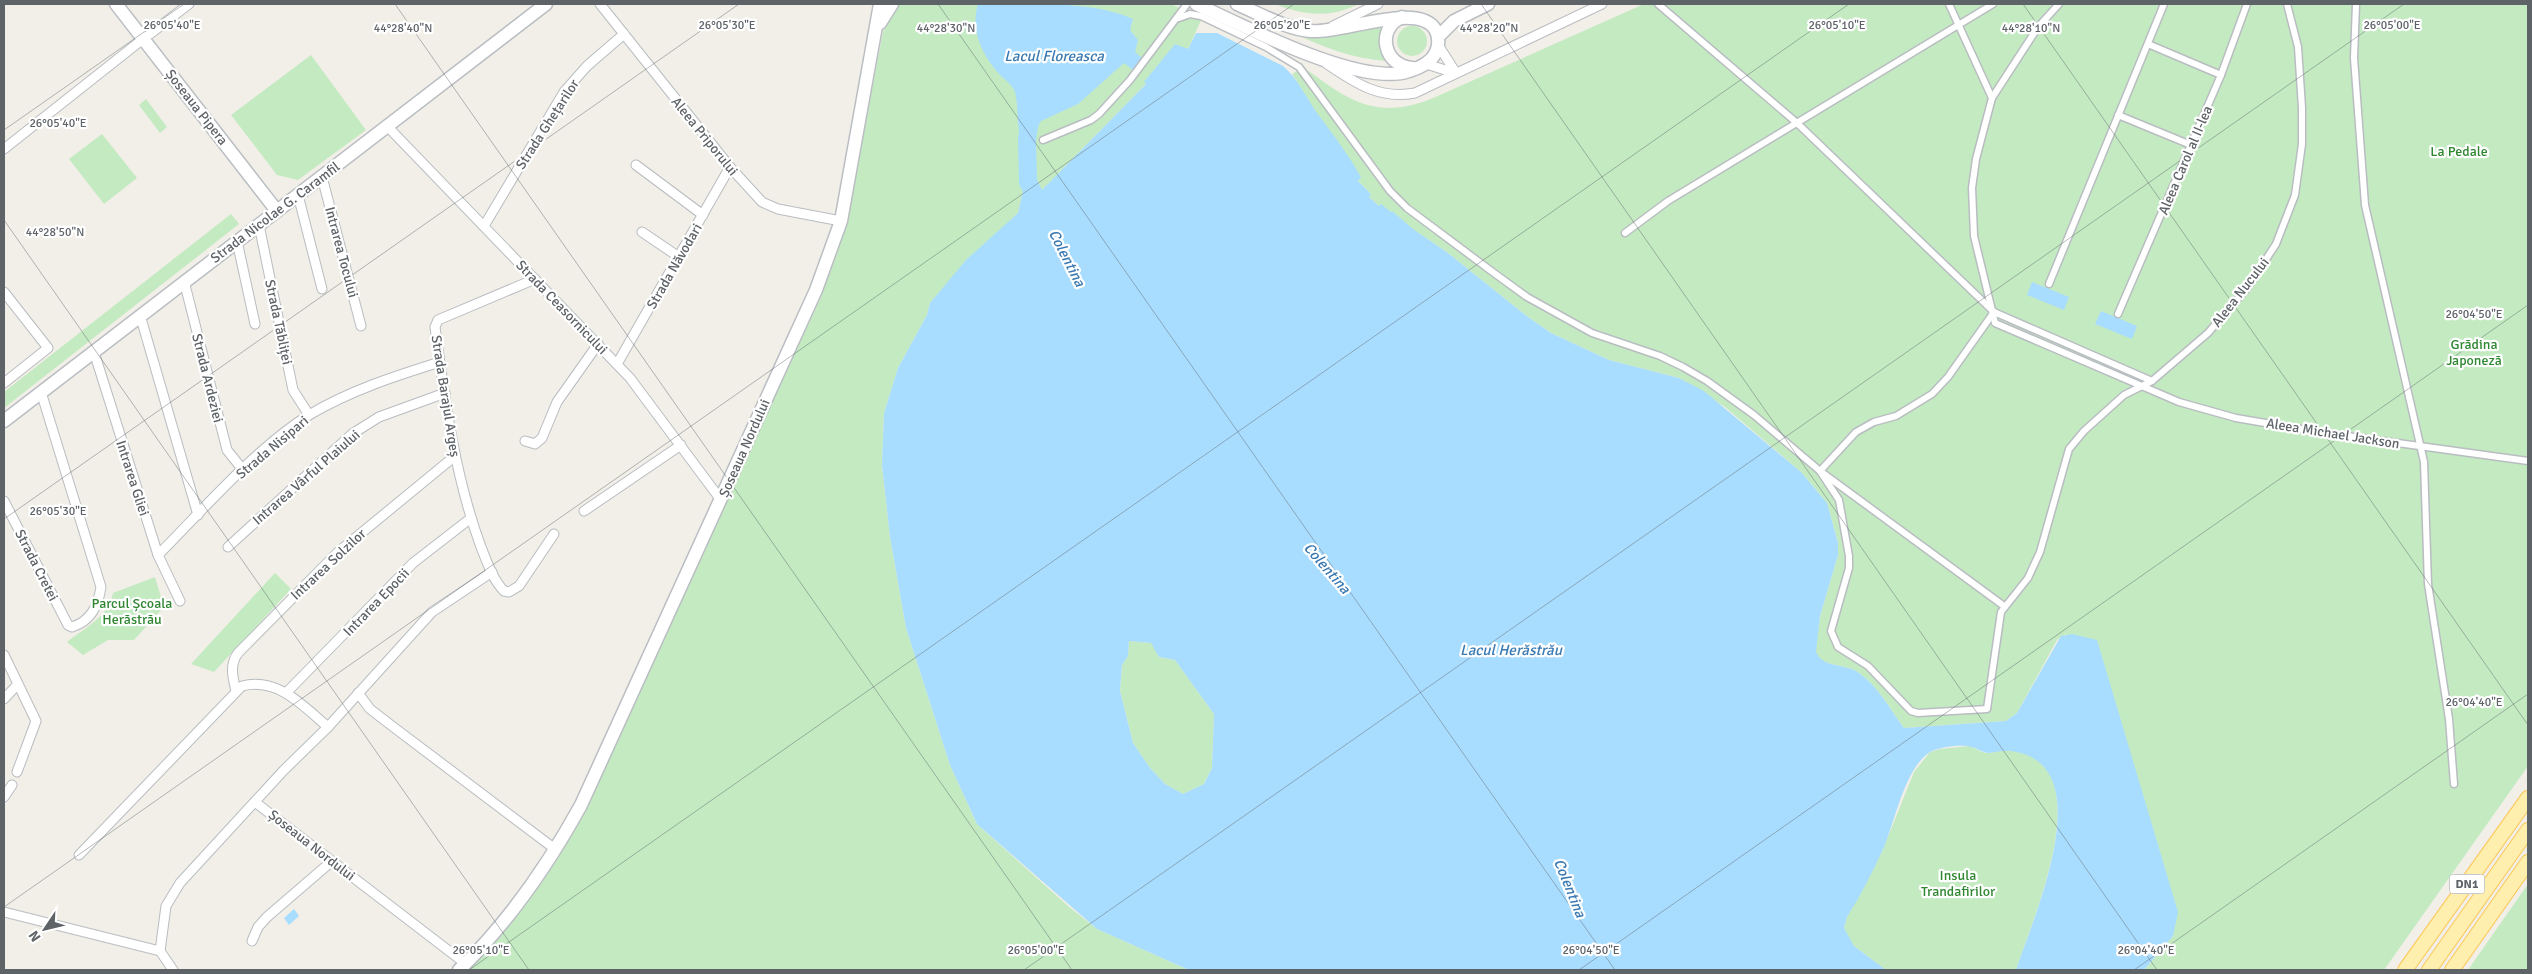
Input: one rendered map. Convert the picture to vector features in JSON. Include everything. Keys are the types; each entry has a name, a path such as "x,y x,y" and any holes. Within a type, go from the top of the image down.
{"main road":[{"name":"Șoseaua Pipera","path":"116,4 146,36 280,209"},
{"name":"Șoseaua Pipera","path":"126,4 146,36"},
{"name":"Strada Nicolae G. Caramfil","path":"4,421 546,4"},
{"name":"Șoseaua Nordului","path":"463,967 513,909 555,849 591,786 816,290 841,221 880,4"},
{"name":"Șoseaua Nordului","path":"877,28 892,4"},
{"path":"1196,4 1321,60 1385,74 1407,72 1422,66 1434,57 1438,41 1454,21"},
{"path":"1237,4 1300,30 1324,31 1407,15 1423,17 1430,22 1438,41"},
{"path":"1430,22 1454,21 1488,4"},
{"path":"1407,15 1397,19 1390,27 1386,36 1386,47 1390,57 1398,64 1407,68 1422,66"},
{"name":"DN1","path":"2405,970 2528,798"},
{"name":"DN1","path":"2429,970 2528,830"},
{"name":"DN1","path":"2452,970 2528,862"}],"street":[{"path":"4,148 189,4"},
{"name":"Aleea Priporului","path":"600,4 754,195 770,206 841,221"},
{"path":"1043,140 1067,131 1099,114 1136,72 1187,4"},
{"path":"1324,31 1378,4"},
{"path":"1321,60 1360,86 1390,95 1415,93 1602,4"},
{"path":"1658,4 1797,123 1994,312 2152,381"},
{"path":"1948,4 1992,98"},
{"path":"1625,233 1668,201 1993,4"},
{"path":"1994,312 1988,300 1974,236 1972,195 1976,160 1992,98 2038,27 2059,4"},
{"path":"2049,284 2164,4"},
{"name":"Aleea Carol al II-lea","path":"2118,314 2221,75 2247,4"},
{"name":"Aleea Nucului","path":"2004,606 2028,578 2044,543 2069,448 2084,431 2124,395 2152,381 2208,333 2248,287 2276,244 2296,195 2301,167 2302,108 2298,47 2287,4"},
{"path":"2356,4 2354,58 2365,205 2424,462 2428,584 2449,719 2454,784"},
{"path":"1178,18 1190,14 1201,16 1266,47 1299,67 1381,182 1407,208 1527,297 1562,318 1592,333 1683,366 1707,381 1754,415 1820,472 2004,606 1999,616 1987,709 1911,712 1868,666 1842,650 1832,637 1831,630 1849,568 1849,556 1839,500 1820,472"},
{"name":"Strada Ghețarilor","path":"484,226 564,92 587,66 624,34"},
{"path":"1438,41 1456,74"},
{"path":"2148,44 2221,75"},
{"path":"1422,66 1456,74"},
{"path":"2118,115 2191,145"},
{"name":"Strada Ceasornicului","path":"387,126 617,364 681,445 721,500"},
{"path":"636,165 703,215"},
{"name":"Strada Năvodari","path":"617,364 730,167"},
{"name":"Intrarea Tocului","path":"322,177 362,326"},
{"path":"298,195 322,289"},
{"name":"Strada Tăbliței","path":"259,224 293,390 309,415"},
{"path":"642,232 679,257"},
{"path":"237,241 255,324"},
{"name":"Strada Barajul Argeș","path":"535,279 438,320 435,327 455,456 471,518 492,572 504,591 514,590 554,534"},
{"name":"Strada Ardeziei","path":"184,281 227,450 243,470"},
{"path":"4,292 48,348 4,383"},
{"path":"1820,472 1856,432 1874,422 1896,416 1932,394 1948,377 1994,312"},
{"name":"Aleea Michael Jackson","path":"1994,312 1995,323 2179,402 2236,418 2421,447 2528,461"},
{"path":"140,315 198,515"},
{"path":"524,441 535,444 542,438 557,402 598,344"},
{"name":"Intrarea Gliei","path":"94,352 158,555 180,601"},
{"name":"Strada Nisipari","path":"158,555 243,470 276,440 309,415 376,384 440,362"},
{"name":"Strada Cretei","path":"4,501 68,625 72,628 91,615 98,603 101,587 41,392"},
{"name":"Intrarea Vârful Plaiului","path":"228,547 352,434 387,414 445,392"},
{"path":"584,511 681,445"},
{"name":"Intrarea Solzilor","path":"236,692 232,673 233,659 238,653 344,546 455,456"},
{"name":"Intrarea Epocii","path":"287,692 413,563 471,518"},
{"path":"255,802 328,727 432,612 492,572"},
{"path":"4,655 36,721 16,772"},
{"path":"4,699 18,684"},
{"path":"79,855 242,686 260,684 287,692 328,727"},
{"path":"358,693 370,709 396,730 555,849"},
{"path":"4,797 12,785"},
{"name":"Șoseaua Nordului","path":"160,951 166,906 171,896 180,883 255,802 332,861 463,967"},
{"path":"252,941 258,927 266,917 332,861"},
{"path":"4,912 160,951 173,970"}],"green space":[{"path":"896,4 1171,4 1202,18 1188,49 1155,68 1146,84 1041,191 1035,191 1031,182 1025,183 1018,213 930,303 927,315 898,368 884,413 882,465 890,537 906,628 950,765 977,824 1068,906 1097,929 1189,970 462,970 552,862 724,507 821,297 848,216 883,32"},
{"path":"1275,4 1359,4 1338,12 1317,14 1297,11"},
{"path":"1644,4 2528,4 2528,766 2384,970 2144,970 2173,936 2066,634 2057,640 2017,713 2006,721 1904,728 1883,697 1864,676 1851,669 1828,663 1818,657 1815,652 1820,616 1838,555 1838,543 1827,503 1801,472 1725,407 1679,378 1609,360 1551,333 1448,253 1379,206 1369,197 1371,194 1358,181 1292,74 1303,67 1348,97 1377,107 1393,108 1411,105 1431,99"},
{"path":"1412,26 1418,27 1426,35 1426,47 1418,55 1412,56 1406,55 1398,47 1397,41 1398,35 1406,27"},
{"path":"1384,27 1387,61 1362,58 1338,52 1293,33 1325,37"},
{"path":"311,55 366,130 298,180 277,175 231,115"},
{"path":"146,99 167,127 160,133 139,105"},
{"path":"102,134 137,178 104,204 69,159"},
{"path":"231,214 239,224 4,408 4,392"},
{"path":"275,573 291,589 214,672 191,664"},
{"name":"Parcul Școala Herăstrău","path":"155,577 164,607 134,640 108,640 83,655 67,642 88,627 107,609 113,593"},
{"path":"1129,641 1152,643 1159,657 1175,660 1214,714 1212,768 1204,784 1183,794 1165,784 1150,768 1133,743 1120,691 1122,665 1128,656"},
{"name":"Insula Trandafirilor","path":"1970,746 1985,753 2007,750 2035,758 2050,776 2057,800 2057,829 2051,860 2043,892 2016,970 1886,970 1854,946 1848,938 1844,928 1847,917 1885,844 1914,772 1930,752"},
{"path":"2528,884 2528,970 2468,970"}],"water":[{"name":"Lacul Floreasca","path":"978,4 1058,4 1116,13 1133,19 1130,30 1138,40 1135,52 1142,58 1133,70 1124,63 1078,104 1041,121 1031,138 1021,138 1014,89 988,59 979,42 976,23"},
{"name":"Lacul Herăstrău","path":"1196,33 1217,33 1283,66 1297,82 1335,136 1361,177 1358,181 1371,194 1369,197 1379,206 1381,204 1392,211 1551,333 1609,360 1679,378 1704,391 1801,472 1827,503 1838,543 1838,555 1820,616 1816,652 1819,657 1828,663 1851,669 1864,676 1883,697 1904,728 2006,721 2017,713 2061,636 2072,634 2097,640 2178,912 2173,936 2144,970 2016,970 2046,882 2054,846 2058,812 2053,783 2039,762 2011,751 1989,753 1967,746 1945,747 1934,750 1921,760 1907,782 1884,847 1867,883 1847,917 1844,928 1854,946 1886,970 1189,970 1097,929 977,824 950,765 906,628 890,537 882,465 884,413 898,368 927,315 930,303 966,260 1018,213 1025,183 1031,182 1035,191 1041,191 1146,84 1144,82 1175,44 1188,49","holes":["1129,641 1151,643 1159,657 1175,660 1214,714 1212,768 1204,784 1183,794 1165,784 1150,768 1133,743 1120,691 1122,665 1128,656"]},
{"path":"2032,282 2069,297 2064,310 2027,295"},
{"path":"2101,311 2137,326 2132,339 2095,324"},
{"path":"294,909 299,916 289,925 284,918"}],"waterway":[{"path":"1031,115 1027,139 1028,182 1038,202"}],"park label":[{"name":"La Pedale","path":"2459,151"},
{"name":"Grădina Japoneză","path":"2474,352"}],"water label":[{"name":"Colentina","path":"1067,258"},
{"name":"Colentina","path":"1327,568"},
{"name":"Colentina","path":"1570,888"}]}
